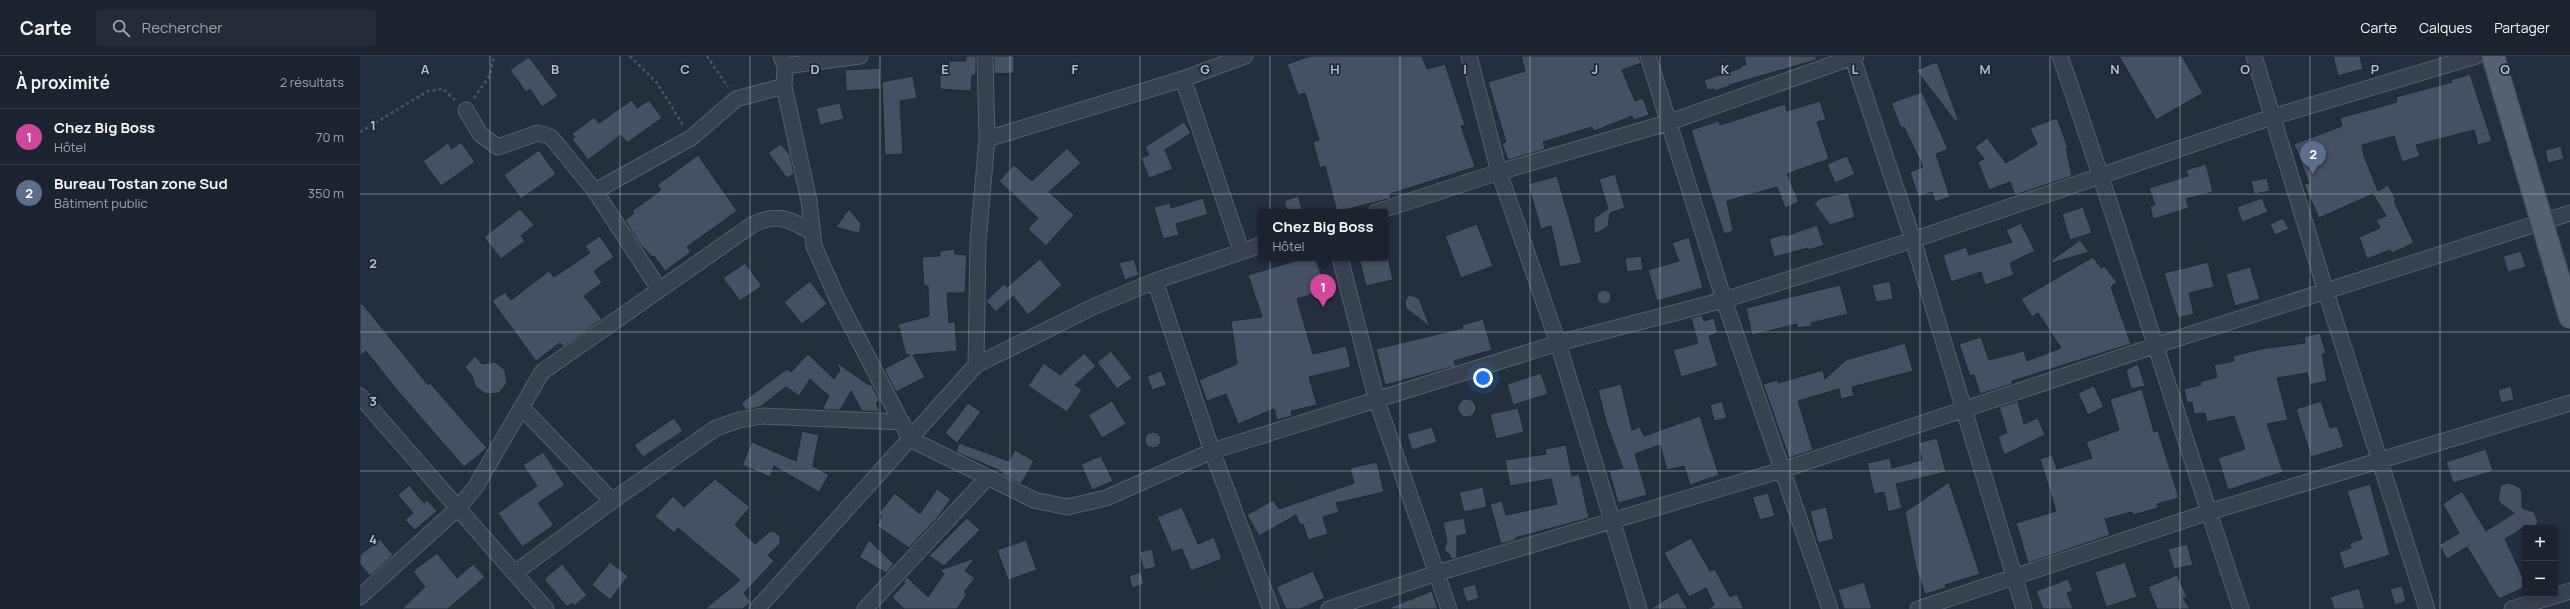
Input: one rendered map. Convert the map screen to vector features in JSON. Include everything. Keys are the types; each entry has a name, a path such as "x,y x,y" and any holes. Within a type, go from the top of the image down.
{"main road":[{"path":"2493,56 2570,317"}],"street":[{"path":"860,56 783,61 784,86 809,201 814,246 837,298 910,439 1034,500 1067,507 1106,498 1212,451 1377,401 1558,343 1724,300 1914,240 2102,174 2272,117 2476,56"},
{"path":"976,365 978,240 988,139 984,56"},
{"path":"988,139 1183,79 1245,56"},
{"path":"1469,56 1499,172 1558,343 1639,609"},
{"path":"1648,56 1667,122 1724,300 1830,609"},
{"path":"1385,209 1499,172 1667,122 1853,56 1914,240 2024,609"},
{"path":"2060,56 2102,174 2154,346 2241,609"},
{"path":"2254,56 2326,292 2427,609"},
{"path":"1183,79 1241,250"},
{"path":"595,191 690,138 736,99 784,86"},
{"path":"466,110 480,134 498,147 538,133 551,136 595,191 659,289"},
{"path":"1329,609 1437,573 1782,470 2154,346 2570,213"},
{"path":"360,597 457,509 475,488 542,372 752,225 767,218 787,218 812,232"},
{"path":"757,609 976,365 1095,306 1155,281 1241,250 1258,246"},
{"path":"1341,261 1377,401 1449,609"},
{"path":"1155,281 1212,451 1271,609"},
{"path":"360,396 457,509 516,572 546,609"},
{"path":"1918,609 2208,512 2570,403"},
{"path":"522,408 612,501"},
{"path":"516,572 612,501 716,428 739,420 762,416 902,422"},
{"path":"864,609 987,478"},
{"path":"2512,609 2570,591"}],"path":[{"path":"360,132 428,91 443,88 466,110 490,75 494,56"},
{"path":"630,56 657,83 690,138"},
{"path":"707,56 736,99"}],"building":[{"path":"966,56 976,56 976,75 972,75 971,91 940,89 940,69 948,69 949,61 966,61"},
{"path":"994,56 1014,56 1014,73 994,74"},
{"path":"1311,56 1422,56 1427,69 1445,64 1465,125 1461,126 1475,167 1390,194 1391,198 1349,209 1336,209 1325,166 1320,168 1313,142 1319,140 1305,93 1298,95 1287,64"},
{"path":"1521,56 1639,56 1641,63 1622,70 1635,101 1643,98 1649,115 1634,120 1632,116 1594,131 1592,127 1543,142 1545,149 1508,160 1502,144 1506,142 1488,82 1525,71"},
{"path":"1744,56 1816,56 1816,60 1729,85 1730,86 1714,91 1714,89 1707,90 1704,80 1746,65"},
{"path":"2119,56 2182,56 2203,93 2156,120"},
{"path":"2333,56 2360,56 2363,69 2338,76"},
{"path":"529,57 558,96 542,107 530,89 526,92 510,70"},
{"path":"1937,62 1958,119 1955,121 1916,70"},
{"path":"880,68 881,89 846,91 845,70"},
{"path":"2470,74 2492,141 2478,145 2474,130 2416,145 2420,156 2402,162 2394,136 2362,145 2364,156 2378,191 2388,185 2414,243 2392,253 2390,250 2367,259 2359,237 2380,228 2376,220 2386,216 2373,194 2319,218 2304,184 2309,183 2294,144 2342,126 2340,118 2397,102 2396,97 2452,82 2451,80"},
{"path":"913,76 917,98 900,101 903,154 885,155 882,82"},
{"path":"1922,92 1948,149 1936,154 1950,197 1935,202 1932,192 1918,197 1910,172 1923,167 1904,127 1901,128 1891,103"},
{"path":"632,100 637,108 649,100 662,118 627,143 621,135 588,160 572,139 575,137 572,134 594,117 599,123"},
{"path":"1820,101 1826,120 1817,122 1829,159 1787,174 1799,202 1785,208 1777,187 1727,201 1733,231 1724,234 1691,130 1719,121 1720,125 1785,104 1787,111"},
{"path":"840,103 844,119 820,125 816,108"},
{"path":"2057,118 2068,148 2066,148 2072,176 2015,195 2010,182 1989,190 1978,162 1984,159 1975,147 1987,138 2006,163 2037,144 2030,128"},
{"path":"1184,122 1191,133 1165,150 1173,169 1149,178 1141,158 1149,155 1145,147"},
{"path":"461,142 475,162 441,186 423,161 448,143 452,149"},
{"path":"781,144 790,155 794,174 787,178 768,153"},
{"path":"2561,146 2564,159 2548,163 2545,150"},
{"path":"1067,148 1081,163 1049,192 1074,215 1046,246 1028,229 1038,218 999,181 1014,165 1032,181"},
{"path":"539,150 556,174 521,199 504,175"},
{"path":"698,155 737,211 687,247 691,252 665,271 654,256 652,257 640,244 625,220 634,213 632,211 661,190 657,185"},
{"path":"1847,156 1855,174 1835,183 1827,164"},
{"path":"2206,164 2213,192 2186,199 2189,208 2153,219 2150,206 2155,205 2149,188 2188,176 2186,170"},
{"path":"1615,174 1625,208 1610,213 1608,227 1594,234 1594,218 1608,209 1599,179"},
{"path":"1557,176 1582,263 1560,267 1551,226 1541,229 1528,184"},
{"path":"2267,178 2270,191 2254,194 2251,181"},
{"path":"1848,192 1855,217 1830,225 1814,203 1821,198"},
{"path":"1298,196 1302,209 1286,209 1284,201"},
{"path":"1203,198 1208,214 1176,224 1179,235 1163,239 1154,207 1170,203 1171,208"},
{"path":"2262,198 2268,212 2242,222 2237,207"},
{"path":"2083,207 2092,233 2070,240 2062,214"},
{"path":"520,209 534,225 521,236 525,241 501,259 484,237"},
{"path":"849,209 861,224 860,231 857,233 836,227"},
{"path":"2283,218 2289,229 2275,235 2270,224"},
{"path":"2021,223 2035,251 2010,263 2014,275 1985,285 1981,272 1951,282 1943,255 1966,247 1969,255 2012,242 2006,230"},
{"path":"1477,224 1493,266 1461,278 1445,236"},
{"path":"1817,225 1824,245 1809,250 1808,248 1774,257 1769,239 1785,234 1786,236"},
{"path":"600,236 614,257 594,271 602,283 584,296 602,319 563,347 560,343 536,361 492,301 505,292 511,300 549,271 554,277 590,253 585,246"},
{"path":"1689,237 1703,288 1657,301 1648,270 1679,261 1672,243"},
{"path":"2080,240 2089,252 2052,263 2051,261"},
{"path":"954,249 955,254 967,255 965,293 947,293 949,323 955,321 957,351 913,355 925,377 896,392 884,369 910,355 906,355 898,324 929,316 928,286 924,286 922,257 940,256 940,251"},
{"path":"2521,251 2526,267 2508,272 2503,256"},
{"path":"1641,256 1643,270 1627,272 1625,258"},
{"path":"2093,257 2101,268 2104,266 2117,282 2111,287 2131,344 2012,381 2012,384 1980,394 1974,375 1970,376 1959,344 1981,337 1989,360 2024,351 2027,361 2061,348 2038,313 2032,317 2021,299"},
{"path":"1388,258 1393,280 1366,286 1360,261 1388,261"},
{"path":"1040,259 1062,285 1028,315 1013,296 996,312 986,301 1004,284 1007,287"},
{"path":"1134,259 1139,275 1125,280 1119,263"},
{"path":"1295,261 1317,261 1326,290 1297,299 1313,354 1346,346 1351,367 1309,377 1317,405 1291,411 1292,416 1277,420 1274,409 1238,424 1226,394 1207,401 1199,380 1237,364 1231,321 1262,317 1248,275"},
{"path":"2208,262 2214,287 2189,293 2194,314 2178,318 2164,273"},
{"path":"745,263 762,286 740,301 723,278"},
{"path":"2250,267 2260,299 2235,306 2226,274"},
{"path":"810,281 827,304 802,324 784,302"},
{"path":"1890,281 1893,299 1876,302 1872,285"},
{"path":"1840,285 1848,314 1811,323 1812,326 1797,328 1797,324 1752,335 1746,308"},
{"path":"1604,290 1609,292 1611,297 1609,302 1604,304 1599,302 1597,297 1599,292"},
{"path":"1409,295 1419,298 1430,327 1406,308 1405,301"},
{"path":"360,301 428,385 430,383 487,448 464,467 397,390 366,351 360,356"},
{"path":"1702,315 1704,321 1714,318 1718,333 1709,336 1718,366 1681,377 1673,350 1698,343 1691,318"},
{"path":"1483,319 1492,350 1454,361 1456,366 1385,385 1376,349 1463,328 1462,325"},
{"path":"2320,333 2326,354 2322,354 2327,381 2310,385 2307,373 2277,378 2288,420 2267,424 2283,472 2228,490 2218,458 2245,449 2234,416 2207,422 2205,413 2194,414 2192,402 2187,403 2184,389 2201,385 2200,382 2217,377 2214,365 2234,361 2233,356 2261,349 2305,343 2304,337"},
{"path":"1905,343 1913,371 1852,387 1854,396 1841,399 1839,389 1798,401 1813,450 1789,458 1763,384 1778,380 1778,383 1823,370 1825,379 1846,360"},
{"path":"1111,351 1132,378 1117,389 1097,362"},
{"path":"1084,353 1096,366 1075,385 1082,390 1067,412 1028,386 1044,363 1060,375"},
{"path":"808,354 834,379 840,370 836,362 869,385 871,384 880,401 876,403 880,412 862,411 851,391 840,410 826,410 823,408 829,396 810,379 799,396 786,387 760,407 746,410 741,403 787,369 791,372"},
{"path":"475,356 482,364 495,362 505,370 507,383 499,393 486,394 476,387 472,376 465,367"},
{"path":"2138,364 2145,386 2131,389 2126,370"},
{"path":"1161,371 1167,385 1152,390 1147,376"},
{"path":"1541,373 1548,394 1513,405 1507,384"},
{"path":"1621,384 1632,430 1640,427 1644,436 1700,416 1719,475 1690,485 1684,466 1667,470 1660,445 1635,454 1647,495 1618,503 1609,471 1623,468 1607,425 1598,390"},
{"path":"2094,386 2104,407 2088,415 2078,393"},
{"path":"2511,386 2514,400 2501,403 2498,390"},
{"path":"2142,389 2154,432 2158,431 2179,498 2157,504 2158,508 2133,515 2132,512 2105,519 2110,535 2028,563 2016,523 2056,511 2040,459 2052,455 2057,469 2092,458 2086,442 2119,430 2110,399"},
{"path":"1467,399 1473,402 1476,408 1473,414 1467,417 1461,414 1458,408 1461,402"},
{"path":"1112,401 1126,424 1102,438 1088,415"},
{"path":"1722,401 1727,418 1714,421 1710,405"},
{"path":"2018,401 2024,424 2038,418 2045,435 2004,455 1998,436 2007,433 1999,407"},
{"path":"2321,401 2330,428 2337,426 2344,447 2311,457 2296,409"},
{"path":"968,403 981,412 957,443 945,433"},
{"path":"1518,408 1524,432 1496,439 1490,414"},
{"path":"674,418 683,431 643,457 634,445"},
{"path":"1432,427 1437,442 1412,450 1407,434"},
{"path":"802,431 819,435 813,466 829,475 819,492 774,466 770,477 742,465 752,442 796,461"},
{"path":"1153,432 1159,434 1161,440 1159,446 1153,448 1147,446 1145,440 1147,434"},
{"path":"1937,438 1946,472 1896,484 1902,508 1888,512 1884,492 1874,494 1867,463 1890,458 1892,468 1922,460 1918,443"},
{"path":"959,443 1009,461 1015,450 1034,461 1021,484 1001,474 1003,472 956,452"},
{"path":"1566,445 1572,476 1579,474 1589,518 1515,538 1516,540 1501,544 1490,504 1502,501 1506,515 1557,504 1551,479 1510,486 1505,460 1546,454 1545,449"},
{"path":"2486,449 2493,471 2453,483 2446,462"},
{"path":"543,452 565,485 538,503 554,525 522,547 498,513 537,486 523,465"},
{"path":"1101,456 1113,481 1092,490 1081,464"},
{"path":"1377,462 1384,492 1336,503 1339,512 1323,517 1328,534 1308,540 1303,524 1300,525 1296,515 1259,536 1247,515 1273,500 1279,509 1354,483 1350,468"},
{"path":"715,479 750,507 735,525 755,544 769,532 773,531 780,536 780,544 768,555 774,561 744,593 751,602 743,609 705,609 740,580 678,528 674,533 655,516 673,496 684,507"},
{"path":"1949,482 1980,574 1945,585 1946,588 1925,594 1916,568 1905,512"},
{"path":"2509,483 2519,487 2522,492 2522,508 2534,512 2538,522 2536,525 2522,525 2522,529 2505,539 2522,576 2522,588 2499,599 2467,547 2447,559 2439,545 2459,533 2443,504 2462,491 2486,531 2514,513 2501,504 2498,499 2501,485"},
{"path":"2370,484 2390,555 2344,569 2339,552 2351,548 2350,543 2362,539 2347,491"},
{"path":"409,485 424,503 427,500 437,511 415,530 405,520 413,513 398,495"},
{"path":"1483,487 1487,507 1464,512 1459,492"},
{"path":"937,489 951,499 938,517 909,548 877,526 882,516 879,513 895,493 920,514"},
{"path":"1768,493 1775,516 1760,520 1752,497"},
{"path":"1182,507 1198,544 1214,537 1222,559 1191,571 1182,549 1172,552 1157,517"},
{"path":"1826,507 1834,539 1818,543 1810,511"},
{"path":"967,518 980,530 944,566 929,556"},
{"path":"1464,518 1467,534 1457,536 1457,558 1451,559 1450,555 1444,550 1447,542 1443,522"},
{"path":"1691,538 1710,571 1715,569 1730,597 1737,594 1744,609 1707,609 1714,605 1706,588 1689,597 1664,553"},
{"path":"380,539 393,555 370,576 360,564 360,555"},
{"path":"869,540 894,564 886,573 859,557"},
{"path":"1026,540 1037,570 1008,580 997,550"},
{"path":"2187,544 2193,565 2174,569 2168,549"},
{"path":"1152,549 1156,567 1144,570 1139,552"},
{"path":"437,553 457,578 473,564 485,577 448,609 402,609 425,587 413,571"},
{"path":"975,558 965,571 975,578 964,592 967,594 957,609 904,609 892,597 905,583 903,582 907,577 928,597 944,574 940,570"},
{"path":"610,562 628,576 610,600 592,585"},
{"path":"2125,562 2137,597 2106,607 2095,572"},
{"path":"562,564 587,595 574,606 572,603 567,607 544,579"},
{"path":"1313,571 1325,598 1300,609 1286,609 1276,587"},
{"path":"1141,572 1144,584 1132,588 1129,576"},
{"path":"2177,575 2187,597 2183,598 2190,609 2157,609 2148,587"},
{"path":"2068,579 2073,591 2067,593 2073,609 2043,609 2036,591"},
{"path":"1864,582 1872,609 1844,609 1838,590"},
{"path":"1475,584 1479,598 1467,602 1462,588"},
{"path":"2402,586 2406,601 2395,605 2390,589"},
{"path":"2359,588 2365,609 2334,609 2330,597"},
{"path":"1432,591 1438,609 1391,609 1391,607"},
{"path":"1678,592 1688,609 1650,609"}],"place":[{"name":"Bureau Tostan zone Sud","path":"2313,174"},
{"name":"Chez Big Boss","path":"1323,307"}]}
